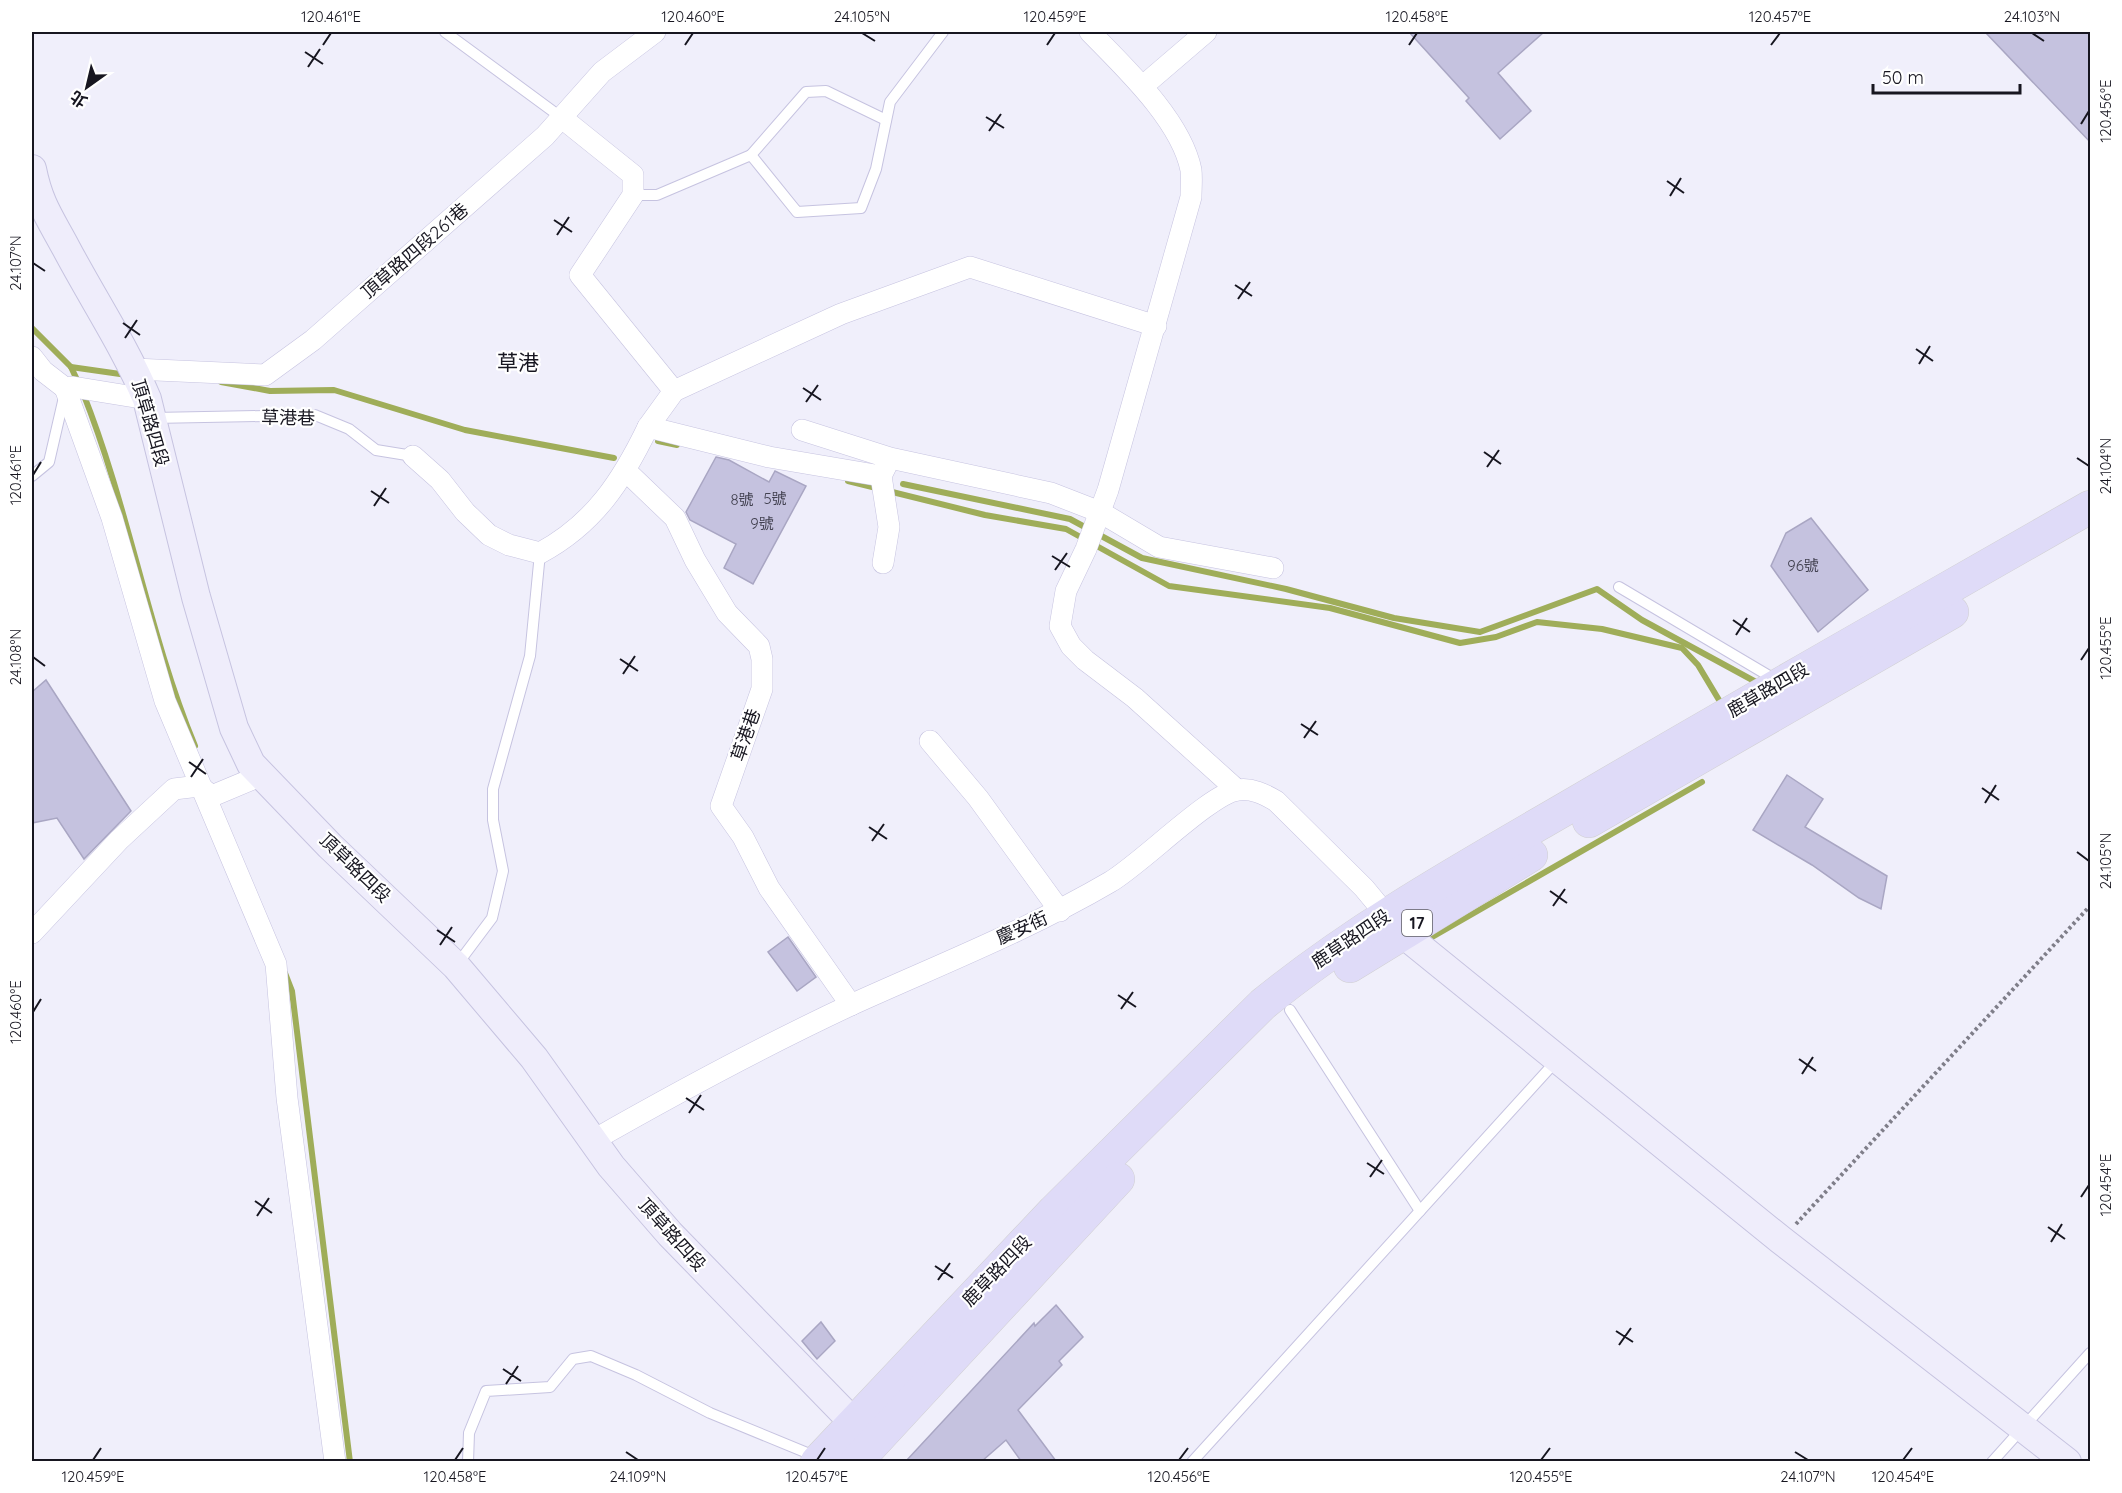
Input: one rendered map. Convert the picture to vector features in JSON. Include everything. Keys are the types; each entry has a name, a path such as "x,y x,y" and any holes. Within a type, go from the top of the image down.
{"main road":[{"name":"鹿草路四段","path":"827,1461 853,1422 1054,1211 1263,1004 1293,979 1603,813 2083,523"},
{"name":"鹿草路四段","path":"856,1461 1100,1196 1290,1010 1394,923 1780,682 2028,556"}],"street":[{"name":"頂草路四段261巷","path":"134,369 265,375 313,340 545,136 602,72 655,32"},
{"path":"1090,32 1143,86 1183,144 1191,170 1191,197 1156,326 1098,518 1066,591 1060,626 1071,646 1169,728 1237,790 1259,791 1276,801 1339,861 1394,923 1558,1059 1781,1240 2067,1461"},
{"path":"1143,86 1206,32"},
{"path":"562,118 633,175 633,195 580,275 674,391"},
{"name":"頂草路四段","path":"32,169 38,198 134,369 150,409 196,597 234,729 250,764 330,846 456,966 534,1058 592,1141 670,1234 853,1422"},
{"path":"413,456 440,480 465,512 489,535 509,545 540,553 561,542 590,517 627,472 648,427 674,391 841,314 970,267 1156,326"},
{"path":"32,357 43,371 65,388 112,518 165,701 276,964 287,1098 335,1461"},
{"path":"65,388 73,387 150,409"},
{"path":"648,427 769,457 886,467 1052,493 1159,547 1273,568"},
{"path":"802,430 886,467"},
{"path":"883,563 889,527 886,467"},
{"name":"草港巷","path":"627,472 675,518 695,560 727,613 759,646 762,659 762,689 721,806 744,837 769,888 851,1005"},
{"path":"930,741 978,798 1060,911"},
{"path":"32,933 119,840 174,789 199,786 212,796 262,775"},
{"name":"慶安街","path":"592,1141 717,1070 851,1005 1060,911 1129,871 1213,801 1237,790"}],"lane":[{"path":"445,32 562,118"},
{"path":"751,155 797,212 861,208 876,169 890,102 943,32"},
{"path":"633,195 657,195 751,155 806,92 826,91 886,120"},
{"path":"32,476 49,462 58,432 65,388"},
{"name":"草港巷","path":"150,409 315,415 349,429 376,450 413,456"},
{"path":"456,966 492,918 503,871 494,820 493,789 530,656 540,553"},
{"path":"1619,587 1780,682"},
{"path":"1290,1010 1420,1211"},
{"path":"1192,1461 1558,1059"},
{"path":"1992,1461 2091,1353"},
{"path":"468,1461 469,1433 486,1391 550,1387 573,1359 591,1356 636,1375 710,1413 827,1461"}],"path":[{"path":"1781,1240 2091,906"}],"building":[{"path":"1409,32 1544,32 1498,73 1531,111 1500,139 1466,101 1469,98"},
{"path":"1985,32 2091,32 2091,143"},
{"path":"716,457 729,460 769,482 775,471 806,486 753,584 724,568 736,544 690,520 686,512"},
{"path":"1811,518 1868,590 1818,632 1771,566 1786,533"},
{"path":"46,680 131,811 84,859 57,818 32,823 32,692"},
{"path":"1787,775 1823,799 1805,827 1887,876 1881,909 1859,898 1812,865 1753,830"},
{"path":"788,937 816,977 797,991 768,952"},
{"path":"1056,1305 1083,1337 1059,1361 1062,1365 1018,1410 1056,1461 1021,1461 1006,1440 982,1461 906,1461 1034,1323 1035,1326"},
{"path":"821,1322 835,1341 817,1359 802,1341"}],"waterway":[{"path":"32,328 71,367 79,384"},
{"path":"71,367 127,375"},
{"path":"221,382 270,391 334,390 465,430 614,458"},
{"path":"83,393 113,481 164,659 195,746"},
{"path":"658,441 677,445"},
{"path":"848,481 985,515 1066,529 1169,586 1330,608 1460,643 1496,637 1537,622 1602,629 1682,648 1698,665 1719,700"},
{"path":"903,484 1070,519 1142,558 1286,589 1394,618 1480,632 1597,589 1642,620 1756,682"},
{"path":"1429,942 1427,940 1702,782"},
{"path":"285,973 292,991 350,1462"}],"district":[{"name":"草港","path":"518,363"}]}
